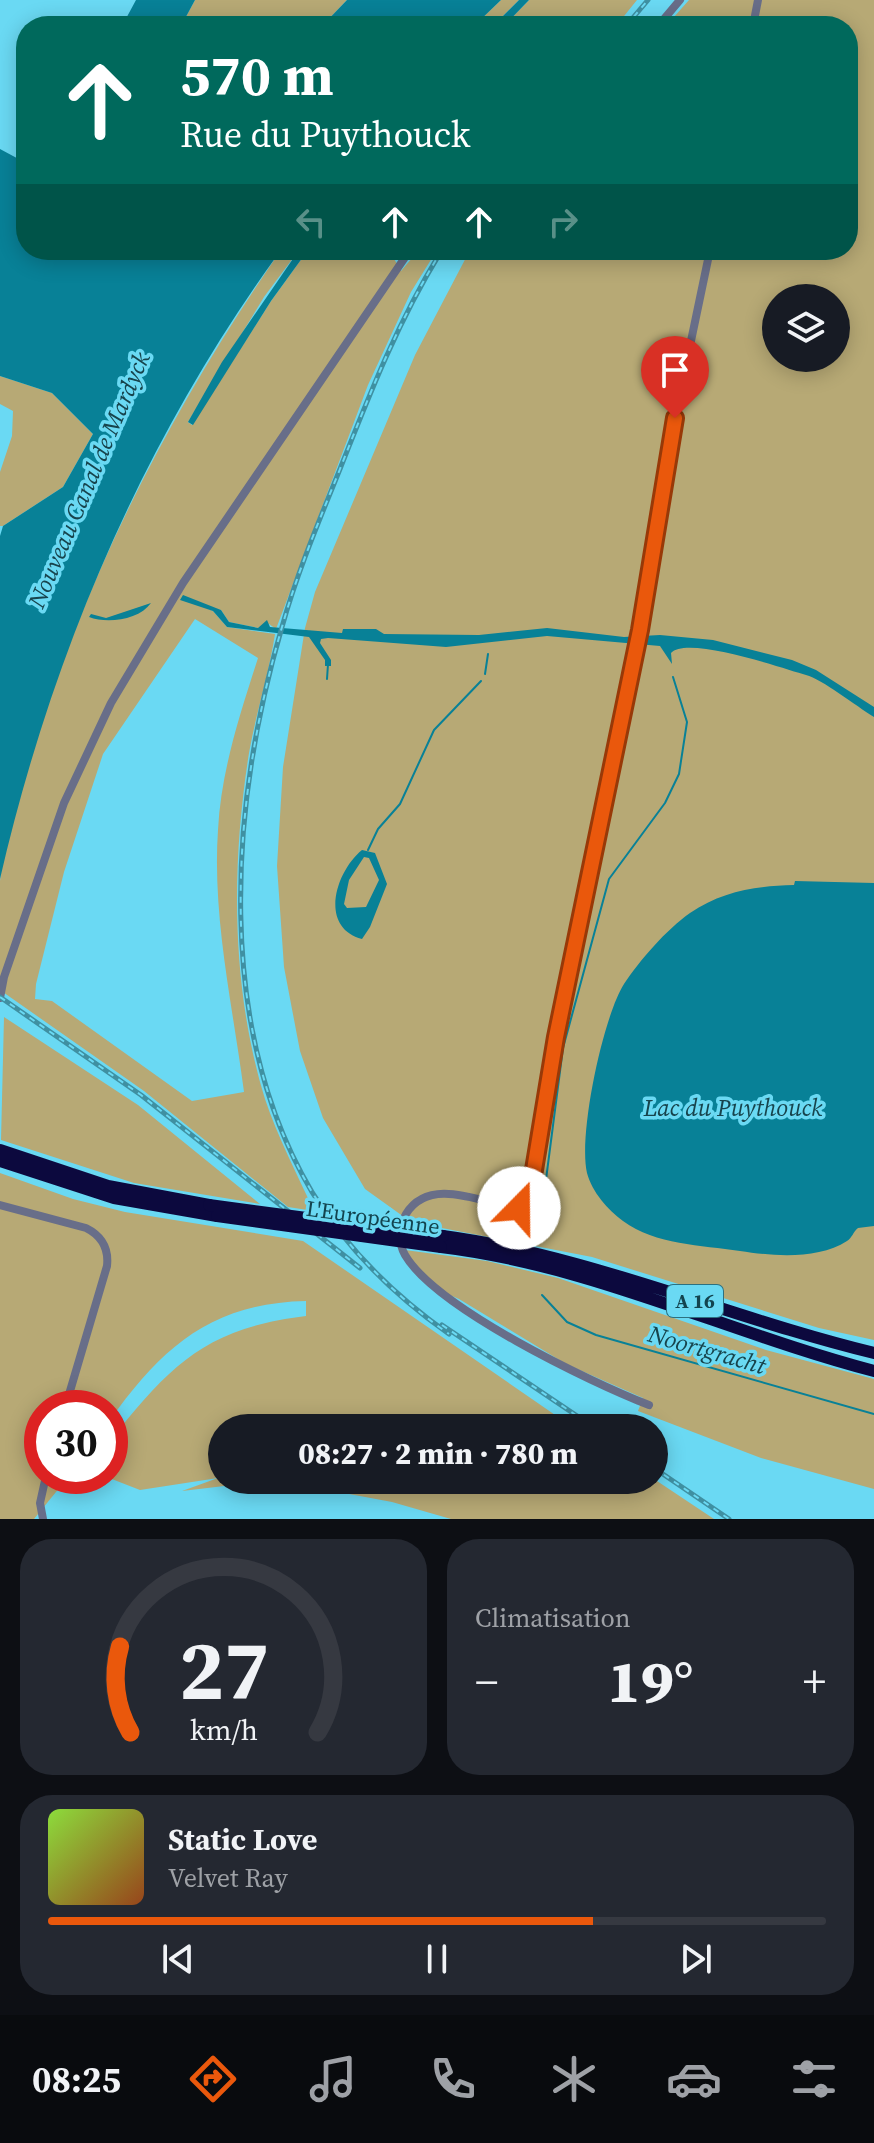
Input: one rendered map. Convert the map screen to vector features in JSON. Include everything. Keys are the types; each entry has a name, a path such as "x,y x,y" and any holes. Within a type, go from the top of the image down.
{"highway":[{"name":"L'Européenne","path":"0,1150 21,1163 120,1200 217,1216 567,1259 767,1324 874,1353"},
{"name":"L'Européenne","path":"0,1161 209,1205 442,1242 562,1270 743,1333 874,1371"}],"street":[{"path":"666,16 680,0"},
{"path":"0,998 5,972 59,816 104,714 195,566 403,260"},
{"path":"649,1405 567,1370 503,1333 445,1294 412,1265 403,1251 402,1225 414,1204 433,1194 455,1195 514,1208 522,1207 529,1198 556,1037 636,647 673,427 708,260"},
{"path":"0,1205 86,1228 97,1234 105,1248 107,1266 70,1390"},
{"path":"42,1494 43,1519"}],"shaded area":[{"path":"195,0 347,0 332,16 186,16"},
{"path":"501,0 519,0 503,16 484,16"},
{"path":"529,0 637,0 624,16 514,16"},
{"path":"689,0 874,0 874,1340 819,1328 592,1257 411,1222 365,1189 323,1118 300,1051 284,967 277,866 283,767 305,628 315,592 415,355 465,260 858,260 858,16 675,16"},
{"path":"274,260 292,260 264,297 188,422 192,425 301,260 395,260 401,271 410,260 431,260 411,292 368,385 276,629 269,624 258,628 229,622 221,610 204,607 213,611 227,627 275,634 249,753 243,796 237,883 240,971 254,1057 265,1099 314,1211 288,1207 144,1091 0,990 0,881 5,849 55,685 107,554 137,491 205,368","holes":["195,619 258,658 238,721 220,808 217,863 221,929 244,1092 192,1101 52,1001 35,999 36,984 64,872 103,754"]},
{"path":"0,376 52,393 93,434 63,487 3,526 0,526 0,472 12,436 13,411 0,404"},
{"path":"4,1017 138,1105 260,1204 134,1183 1,1140"},
{"path":"0,1173 73,1199 125,1212 303,1241 554,1414 208,1414 208,1480 140,1490 128,1485 128,1419 172,1371 193,1354 242,1330 306,1316 306,1301 273,1304 216,1320 192,1334 149,1371 128,1395 128,1390 24,1390 24,1494 54,1494 34,1519 0,1519"},
{"path":"405,1250 487,1261 558,1278 766,1350 874,1379 874,1489 761,1458 668,1422 668,1414 638,1411 643,1398 566,1364 459,1299 431,1287"},
{"path":"208,1482 208,1488 182,1491"},
{"path":"668,1488 714,1519 451,1519 392,1502 349,1494 668,1494"}],"water":[{"path":"136,0 195,0 186,16 127,16"},
{"path":"347,0 501,0 484,16 332,16"},
{"path":"519,0 529,0 514,16 503,16"},
{"name":"Nouveau Canal de Mardyck","path":"0,149 16,158 16,260 274,260 187,396 109,550 47,712 21,795 0,879 0,536 3,526 63,487 93,434 52,393 0,376"},
{"path":"292,260 301,260 271,301 193,425 188,422 222,362"},
{"path":"183,595 221,610 229,622 258,628 267,620 270,627 342,633 343,629 376,629 384,634 479,635 547,628 624,637 660,635 713,640 792,660 816,670 874,707 874,717 813,678 737,655 696,648 671,653 672,664 660,646 547,636 446,647 328,638 321,639 320,643 331,660 331,666 325,666 325,660 309,637 227,627 213,611 180,600"},
{"path":"151,603 131,617 105,620 89,617 91,614 106,618"},
{"path":"362,850 375,853 387,884 362,939 348,933 336,911 339,884 353,859","holes":["364,857 369,858 379,880 366,907 347,908 344,904 349,880"]},
{"name":"Lac du Puythouck","path":"795,881 874,883 874,1226 858,1228 849,1240 835,1247 795,1255 695,1245 636,1229 612,1212 597,1194 589,1180 585,1155 594,1077 616,1000 646,955 690,913 727,895 753,888 794,885"}],"waterway":[{"path":"485,674 488,654"},
{"path":"327,679 328,664"},
{"path":"544,1195 563,1048 609,879 665,803 679,774 687,722 673,677"},
{"path":"368,850 378,829 400,804 434,730 481,681"},
{"name":"Noortgracht","path":"542,1295 567,1322 596,1335 874,1414"}],"railway":[{"path":"634,16 648,0"},
{"path":"436,260 412,303 374,385 288,607 264,696 251,767 243,840 241,914 246,988 259,1059 280,1128 312,1192 356,1252 410,1304 449,1334"},
{"path":"0,997 141,1095 360,1268"},
{"path":"442,1325 574,1414"},
{"path":"668,1478 729,1519"}],"route":[{"path":"519,1208 530,1194 556,1037 640,630 675,418"}]}
